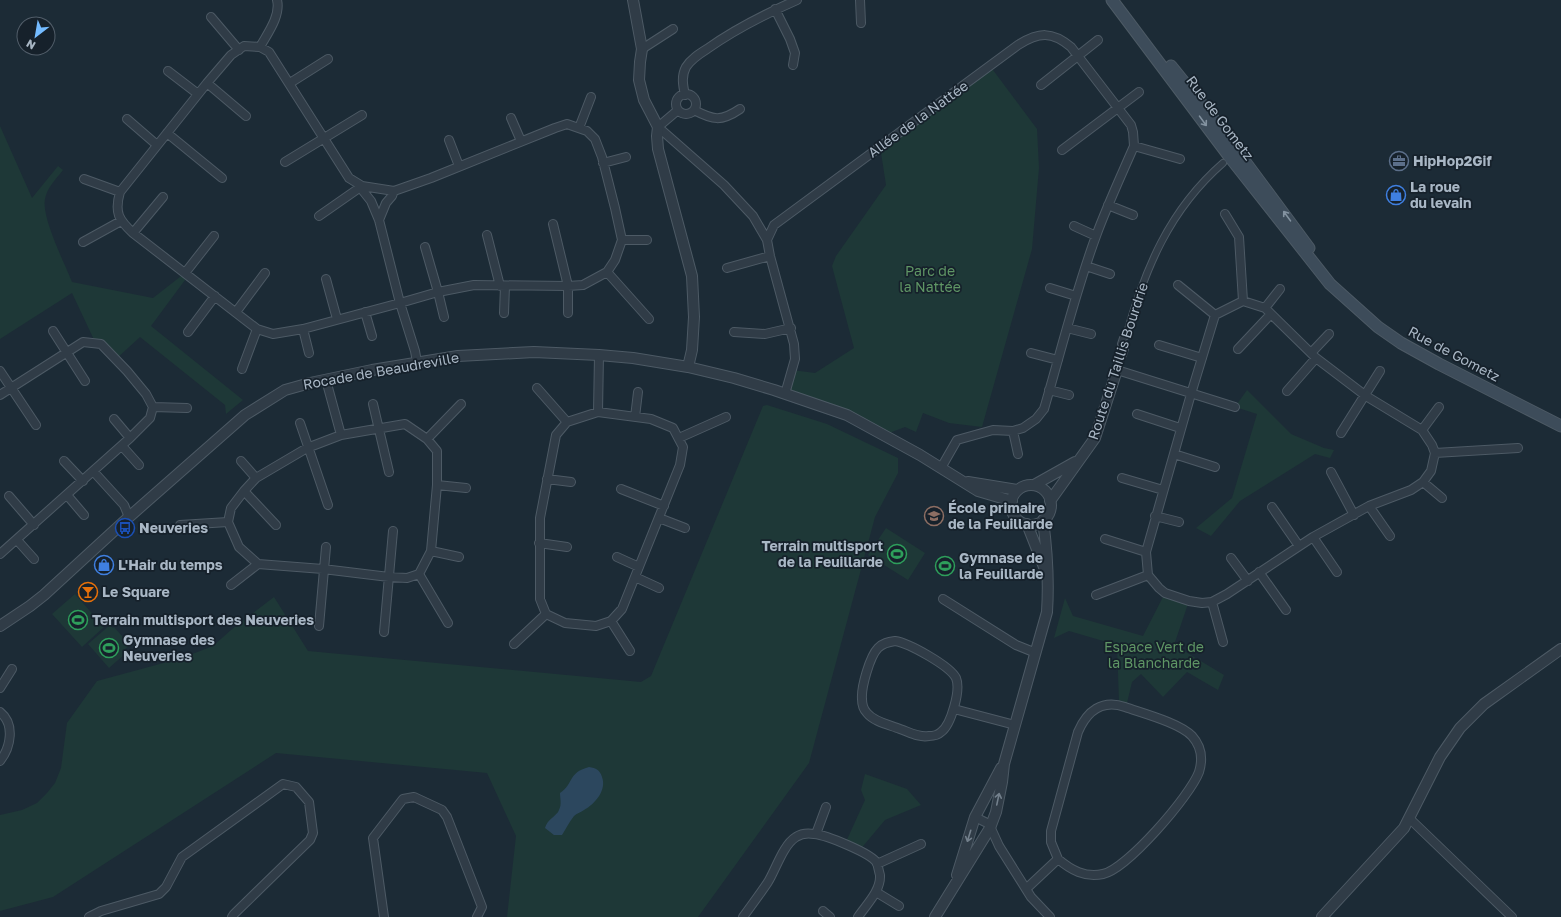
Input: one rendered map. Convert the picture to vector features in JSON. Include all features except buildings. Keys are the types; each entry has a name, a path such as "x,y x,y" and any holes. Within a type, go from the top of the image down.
{"main road":[{"name":"Rue de Gometz","path":"1112,0 1251,177 1306,250 1333,281 1341,295 1378,327 1401,343 1561,426"},
{"name":"Rue de Gometz","path":"1116,0 1186,84 1251,177"}],"street":[{"path":"260,47 277,15 277,0"},
{"path":"633,0 642,49 639,80 640,86 644,100 658,127 724,185 753,216 768,240 770,256 794,344 795,359 785,394"},
{"path":"685,95 682,79 685,68 693,58 720,39 775,9 797,0"},
{"path":"860,0 862,23"},
{"path":"775,9 790,39 795,53 793,65"},
{"path":"212,17 238,50"},
{"path":"642,49 673,30"},
{"name":"Allée de la Nattée","path":"768,240 774,225 782,218 1030,37 1041,34 1062,39 1071,47 1131,125 1134,146"},
{"path":"1041,85 1098,40"},
{"path":"244,46 260,47 269,52 349,178 362,186 394,191 568,124 587,131 596,139 622,240 615,260 607,272 583,285 474,285 438,292 337,319 303,330 273,334 257,329 133,233 121,221 117,203 120,192 157,145 207,83 231,55 238,50 244,46"},
{"path":"290,83 328,60"},
{"path":"168,71 198,94"},
{"path":"207,83 246,116"},
{"path":"1062,150 1139,92"},
{"path":"685,95 691,96 695,101 694,110 686,114 678,110 676,104 677,100 685,95"},
{"path":"579,128 591,97"},
{"path":"694,110 709,118 717,118 729,116 740,109"},
{"path":"678,110 658,127 657,136 658,149 692,276 694,317 692,350 688,367"},
{"path":"285,162 362,115"},
{"path":"511,118 521,141"},
{"path":"126,120 157,145"},
{"path":"167,133 222,178"},
{"path":"449,140 459,166"},
{"path":"941,468 957,440 994,430 1013,431 1023,428 1036,419 1044,409 1076,296 1096,236 1134,146 1180,159"},
{"path":"603,163 626,157"},
{"name":"Route du Taillis Bourdrie","path":"1050,501 1095,438 1121,356 1123,355 1125,349 1121,344 1123,338 1126,336 1135,305 1159,245 1180,209 1208,176 1223,163"},
{"path":"84,179 120,192"},
{"path":"319,216 362,186"},
{"path":"362,186 363,191 371,201 379,220 417,362"},
{"path":"379,220 394,191"},
{"path":"133,233 163,197"},
{"path":"1108,205 1133,215"},
{"path":"1225,214 1239,237 1243,301"},
{"path":"83,242 121,221"},
{"path":"553,224 568,286 568,313"},
{"path":"1074,226 1096,236"},
{"path":"487,235 503,286 504,313"},
{"path":"184,273 214,236"},
{"path":"622,240 647,240"},
{"path":"425,247 444,317"},
{"path":"727,268 770,256"},
{"path":"1086,266 1110,274"},
{"path":"607,272 649,319"},
{"path":"236,312 265,273"},
{"path":"326,279 337,319"},
{"path":"1178,285 1215,315"},
{"path":"1050,288 1076,296"},
{"path":"1238,349 1268,311 1280,289"},
{"path":"188,332 214,296"},
{"path":"1243,301 1268,311 1314,356 1366,396 1422,430 1432,445 1434,453 1431,471 1424,482 1411,490 1370,506 1312,537 1248,581 1212,602 1202,603 1165,593 1148,575 1146,552 1180,428 1215,315 1243,301"},
{"path":"365,312 372,336"},
{"path":"734,332 765,334 790,328"},
{"path":"1067,328 1092,334"},
{"path":"242,369 257,329"},
{"path":"303,330 309,353"},
{"path":"53,331 85,381"},
{"path":"1287,391 1329,334"},
{"path":"0,395 83,342 101,344 142,388 152,407 150,418 122,446 0,554"},
{"path":"1158,345 1202,358"},
{"name":"Rocade de Beaudreville","path":"0,626 44,595 129,516 245,415 285,390 310,383 417,362 458,356 534,352 599,355 688,367 734,378 847,415 966,482 978,491 1012,501"},
{"path":"1031,353 1058,360"},
{"path":"598,412 599,355"},
{"path":"1117,370 1190,394 1236,407"},
{"path":"0,371 10,389 36,425"},
{"path":"1341,433 1380,372"},
{"path":"326,380 341,435"},
{"path":"537,388 567,422"},
{"path":"1050,390 1069,395"},
{"path":"635,417 638,392"},
{"path":"373,404 388,472"},
{"path":"427,438 461,404"},
{"path":"152,407 187,408"},
{"path":"1422,430 1439,407"},
{"path":"598,412 635,417 651,419 673,428 683,447 680,465 622,609 611,621 596,626 565,623 546,614 540,599 540,518 556,435 567,422 598,412"},
{"path":"1137,414 1180,428"},
{"path":"679,438 726,417"},
{"path":"114,419 130,438"},
{"path":"300,423 328,505"},
{"path":"405,424 427,438 437,451 437,485 431,552 419,574 407,578 389,577 323,569 258,564 239,547 228,522 231,508 244,491 256,478 308,448 341,435 405,424"},
{"path":"1013,431 1018,454"},
{"path":"122,446 139,465"},
{"path":"1434,453 1518,448"},
{"path":"1174,454 1215,467"},
{"name":"Route du Taillis Bourdrie","path":"1034,485 1078,460"},
{"path":"64,461 83,480"},
{"path":"241,461 256,478"},
{"path":"93,472 124,505 129,516"},
{"path":"1331,472 1354,515"},
{"path":"1122,478 1163,490"},
{"path":"547,479 572,482"},
{"name":"Rocade de Beaudreville","path":"966,482 1018,490"},
{"path":"1424,482 1442,498"},
{"path":"437,485 466,488"},
{"path":"1034,485 1044,490 1050,501 1049,512 1043,520 1032,524 1027,524 1021,522 1013,513 1012,501 1018,490 1022,487 1034,485"},
{"path":"621,489 664,506"},
{"path":"244,491 276,525"},
{"path":"67,495 84,515"},
{"path":"9,496 34,525"},
{"path":"1370,506 1390,536"},
{"path":"1272,507 1299,546"},
{"path":"1155,516 1179,522"},
{"path":"659,518 685,528"},
{"path":"935,917 955,883 964,872 981,844 990,828 996,812 1004,764 1047,612 1048,579 1043,520"},
{"path":"180,525 228,522"},
{"path":"1027,524 1048,579"},
{"path":"384,632 393,531"},
{"path":"1312,537 1337,572"},
{"path":"1105,538 1146,552"},
{"path":"17,540 34,559"},
{"path":"539,543 567,547"},
{"path":"319,626 326,547"},
{"path":"431,552 459,557"},
{"path":"617,558 639,567"},
{"path":"1231,558 1248,581"},
{"path":"231,585 258,564"},
{"path":"1259,572 1286,610"},
{"path":"419,574 448,623"},
{"path":"1096,595 1148,575"},
{"path":"635,578 659,588"},
{"path":"942,599 1016,645 1036,653"},
{"path":"1212,602 1223,642"},
{"path":"514,644 546,614"},
{"path":"611,621 630,651"},
{"path":"886,642 903,642 948,668 957,680 954,709 942,732 930,736 918,735 872,718 867,713 862,699 872,656 878,648 886,642"},
{"path":"1322,917 1404,828 1440,757 1460,728 1484,704 1561,649"},
{"path":"0,688 12,669"},
{"path":"1109,705 1120,705 1177,726 1192,735 1198,744 1201,754 1201,764 1195,781 1173,811 1128,858 1114,870 1104,874 1094,875 1075,871 1058,859 1051,842 1053,822 1078,732 1088,713 1097,708 1109,705"},
{"path":"954,709 1015,725"},
{"path":"0,712 4,715 10,728 8,750 0,760"},
{"path":"955,883 975,817 1004,764"},
{"path":"89,917 101,911 159,894 166,887 182,857 284,784 296,787 309,802 313,833 310,840 232,917"},
{"path":"384,917 373,838 403,799 414,797 442,810 447,817 482,907 477,917"},
{"path":"816,834 826,807"},
{"path":"975,817 989,824 999,846 1026,889 1036,904 1050,917"},
{"path":"1409,818 1512,917"},
{"path":"742,917 768,881 790,841 802,834 816,834 854,848 873,859 877,864 880,876 879,886 858,917"},
{"path":"981,844 991,843 999,846"},
{"path":"877,864 921,844"},
{"path":"1026,889 1058,859"},
{"path":"876,892 899,906"},
{"path":"823,912 830,917"}],"green space":[{"name":"Parc de la Nattée","path":"990,66 1037,129 1039,168 1032,249 982,427 949,423 923,413 916,432 905,427 884,435 785,394 792,370 815,373 854,348 832,266 836,256 886,185 880,146"},
{"path":"0,126 32,198 58,166 63,170 48,191 45,199 45,207 50,228 59,253 72,282 153,298 185,273 188,276 151,326 243,400 226,414 225,405 140,337 116,359 96,344 72,293 0,339"},
{"path":"1247,390 1291,434 1324,448 1334,450 1330,458 1315,454 1240,501 1211,536 1196,528 1232,498 1257,414 1235,407"},
{"path":"767,405 827,424 898,458 898,473 875,517 809,763 698,917 507,917 516,836 487,773 276,753 53,897 0,911 0,815 22,810 37,803 55,783 61,768 67,723 97,681 182,658 213,646 231,630 274,597 308,651 641,682 651,676 763,406"},
{"name":"Terrain multisport de la Feuillarde","path":"886,528 925,553 908,580 868,555"},
{"name":"Espace Vert de la Blancharde","path":"1165,593 1189,601 1174,645 1224,675 1218,690 1187,672 1163,697 1141,674 1132,682 1127,703 1119,701 1117,645 1069,631 1054,638 1065,598 1073,616 1143,636"},
{"name":"Terrain multisport des Neuveries","path":"75,594 104,627 82,647 52,614"},
{"name":"Gymnase des Neuveries","path":"110,625 113,628 114,627 130,645 124,650 126,653 109,668 88,644"},
{"path":"865,774 907,789 921,805 885,820 859,851 845,844 865,800 861,790"}],"water":[{"path":"589,767 597,770 601,775 603,787 599,796 592,804 574,816 562,835 554,835 545,828 560,808 560,793 564,790 577,772"}],"place":[{"name":"HipHop2Gif","path":"1399,161"},
{"name":"La roue du levain","path":"1396,195"},
{"name":"École primaire de la Feuillarde","path":"934,516"},
{"name":"Neuveries","path":"125,528"},
{"name":"Terrain multisport de la Feuillarde","path":"897,554"},
{"name":"L'Hair du temps","path":"104,565"},
{"name":"Gymnase de la Feuillarde","path":"945,566"},
{"name":"Le Square","path":"88,592"},
{"name":"Terrain multisport des Neuveries","path":"78,620"},
{"name":"Gymnase des Neuveries","path":"109,648"}]}
